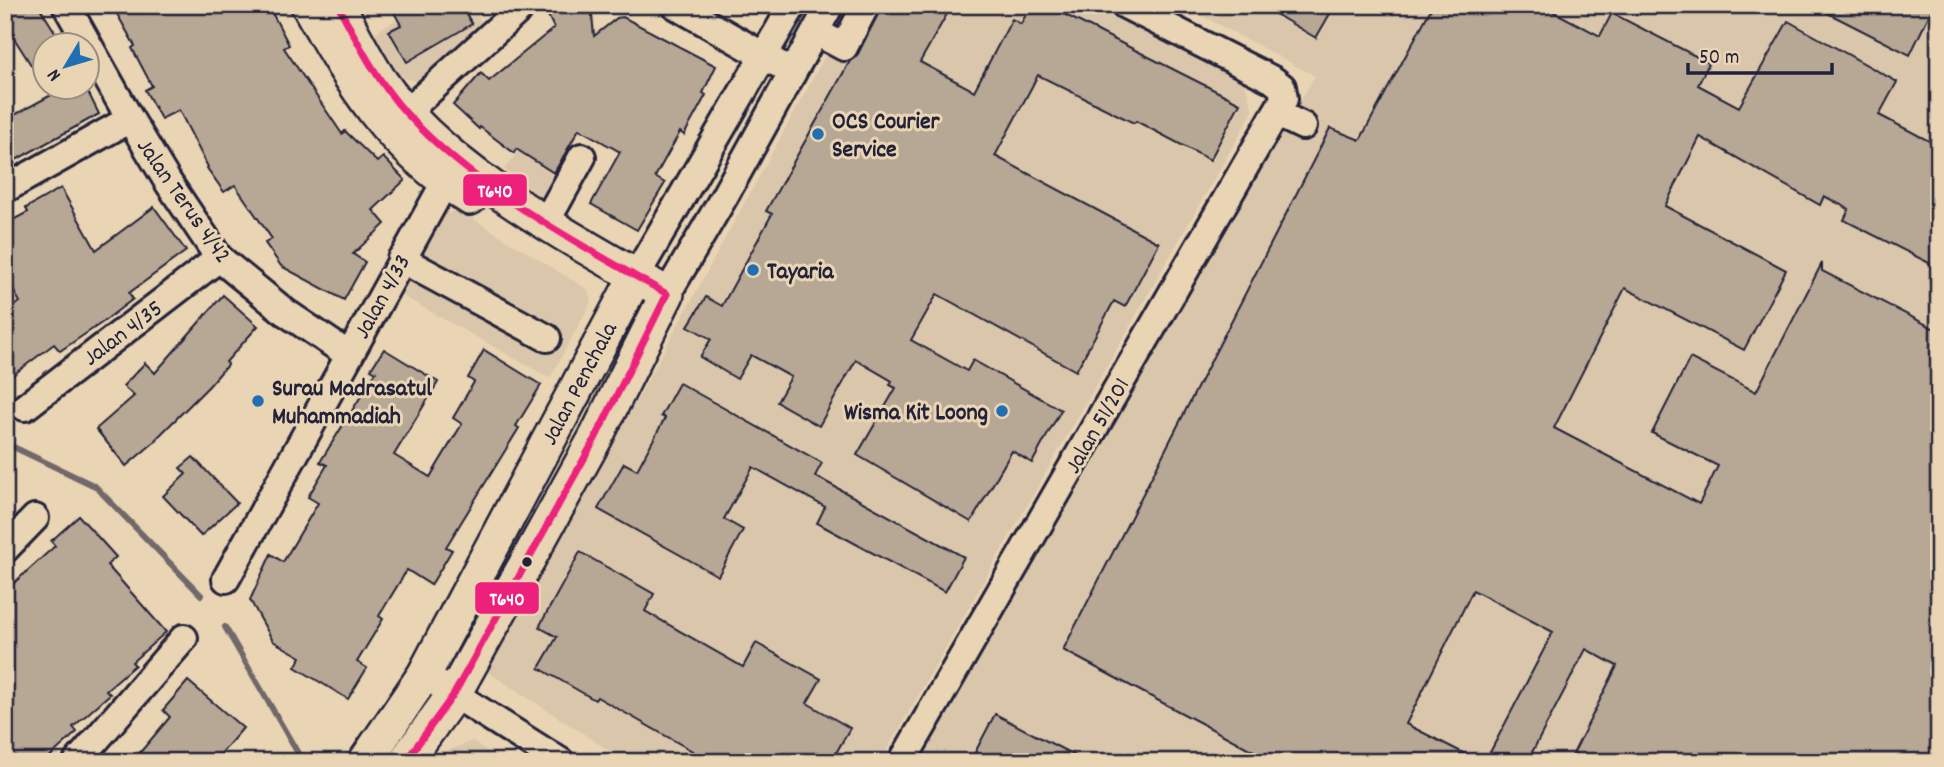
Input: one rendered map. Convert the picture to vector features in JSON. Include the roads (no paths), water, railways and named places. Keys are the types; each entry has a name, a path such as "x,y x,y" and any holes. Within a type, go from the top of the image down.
{"main road":[{"path":"308,5 363,99 397,121 451,172 662,304"},
{"path":"338,5 379,79 397,121"},
{"path":"451,172 546,222 630,286"},
{"name":"Jalan Penchala","path":"365,762 424,675 630,286"},
{"name":"Jalan Penchala","path":"405,762 454,694 596,437 662,304"}],"street":[{"name":"Jalan Terus 4/42","path":"66,5 130,119 219,258 285,312 349,355"},
{"path":"397,121 524,5"},
{"path":"675,5 793,73"},
{"name":"Jalan Penchala","path":"630,286 793,5"},
{"name":"Jalan Penchala","path":"662,304 830,5"},
{"path":"816,32 844,47 866,5"},
{"name":"Jalan 51/201","path":"902,762 1284,99 1282,87 1273,80 1125,5"},
{"path":"1276,113 1303,126"},
{"path":"5,188 130,119"},
{"path":"546,222 582,157"},
{"name":"Jalan 4/33","path":"226,579 451,172"},
{"name":"Jalan 4/35","path":"25,407 219,258"},
{"path":"401,259 547,338"},
{"path":"5,549 36,518"},
{"path":"77,762 184,638"},
{"path":"424,675 561,762"}],"waterway":[{"path":"5,443 95,486 201,595"},
{"path":"225,627 303,762"}],"place":[{"name":"OCS Courier Service","path":"818,134"},
{"name":"Tayaria","path":"753,270"},
{"name":"Surau Madrasatul Muhammadiah","path":"258,401"},
{"name":"Wisma Kit Loong","path":"1002,411"}]}
